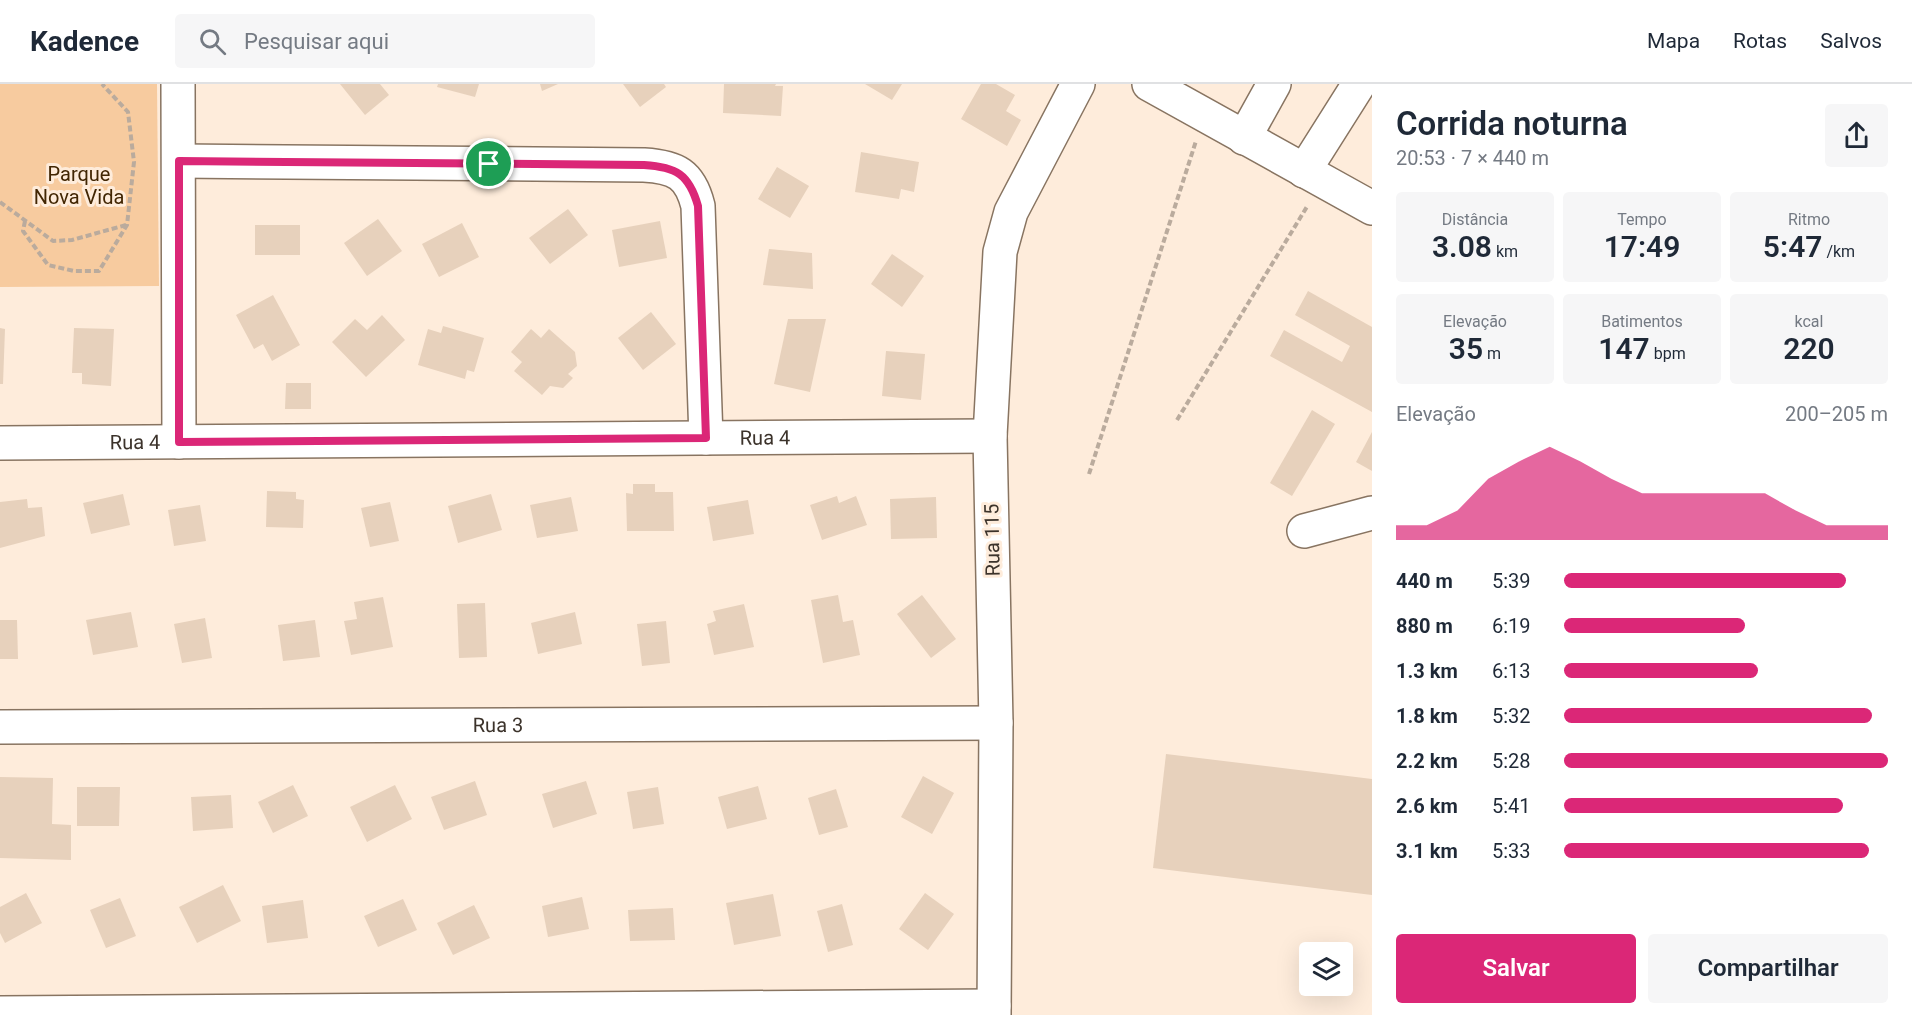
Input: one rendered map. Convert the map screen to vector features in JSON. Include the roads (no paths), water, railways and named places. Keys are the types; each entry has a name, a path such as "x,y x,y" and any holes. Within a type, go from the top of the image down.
{"street":[{"path":"178,84 179,442"},
{"name":"Rua 115","path":"994,1010 996,723 990,436 1000,252 1011,212 1078,84"},
{"path":"1149,84 1372,208"},
{"path":"1244,138 1274,84"},
{"path":"1313,176 1361,95"},
{"path":"179,161 666,166 681,174 693,188 698,206 706,438"},
{"name":"Rua 4","path":"0,443 990,436"},
{"path":"1304,531 1372,513"},
{"name":"Rua 3","path":"0,727 996,723"},
{"path":"0,1013 994,1010"}],"park label":[{"name":"Parque Nova Vida","path":"79,186"}]}
